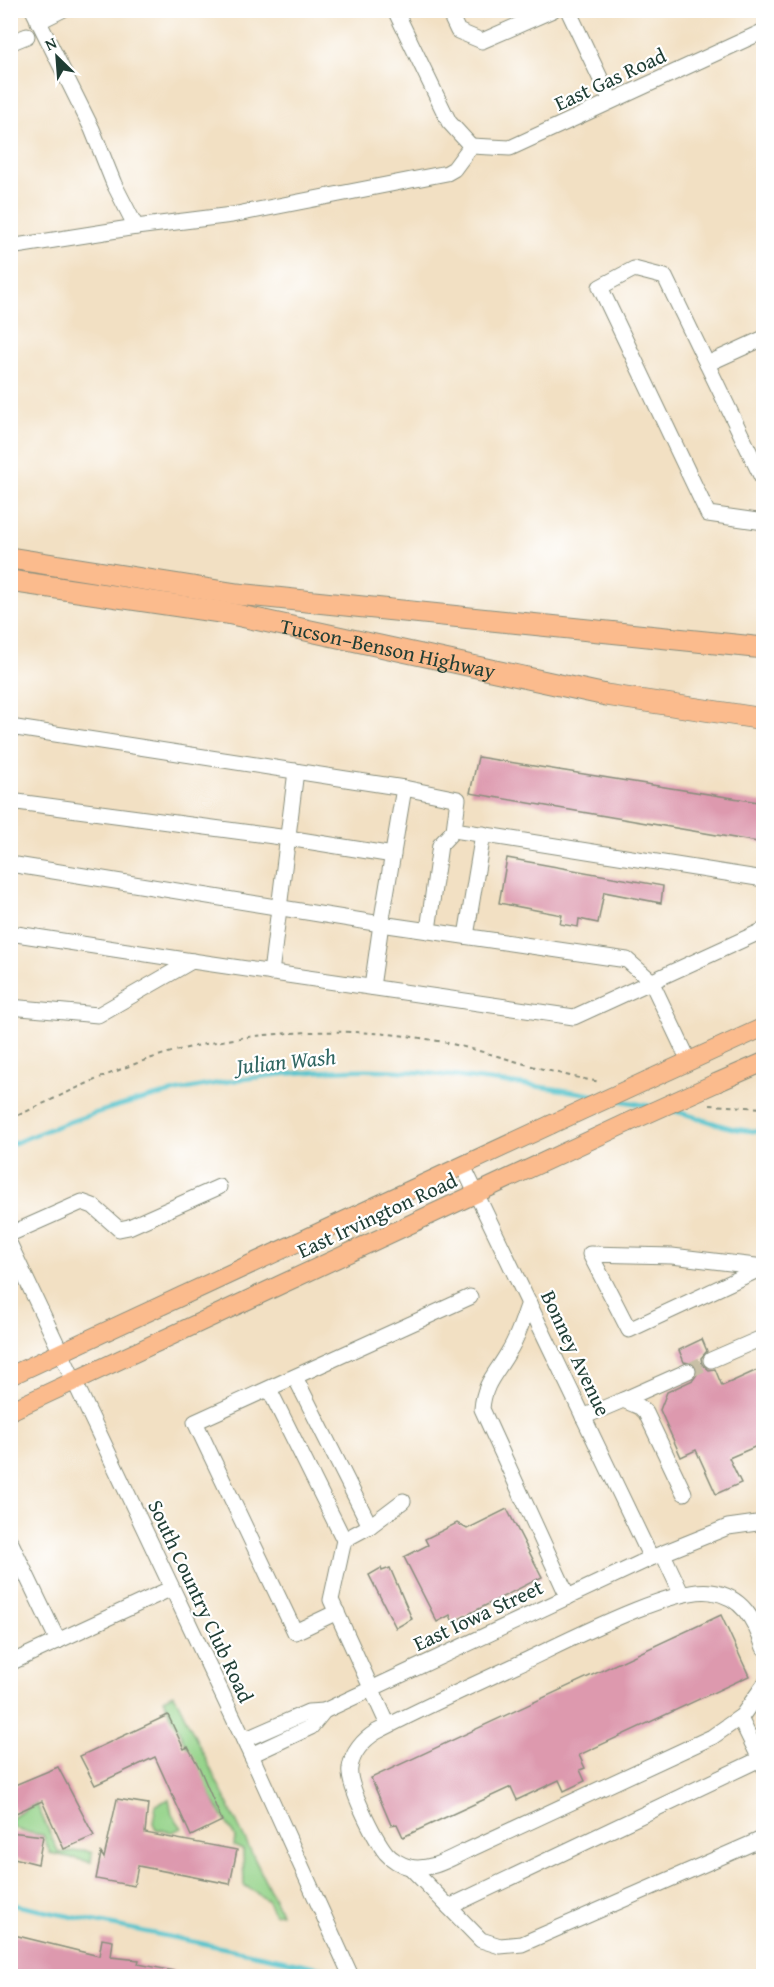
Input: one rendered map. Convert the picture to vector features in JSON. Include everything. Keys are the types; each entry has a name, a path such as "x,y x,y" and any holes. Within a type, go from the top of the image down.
{"highway":[{"name":"Tucson–Benson Highway","path":"10,558 237,594 764,648"},
{"name":"Tucson–Benson Highway","path":"10,581 227,613 606,696 764,719"}],"main road":[{"name":"East Irvington Road","path":"10,1376 764,1027"},
{"name":"East Irvington Road","path":"10,1411 476,1193 764,1062"}],"street":[{"path":"62,10 36,16 92,129 114,184 136,226"},
{"path":"10,247 146,223 197,221 447,173 471,146 449,122 395,10"},
{"path":"448,10 458,31 482,40 553,10"},
{"path":"567,10 611,101"},
{"name":"East Gas Road","path":"471,146 510,148 764,31"},
{"path":"10,43 27,36"},
{"path":"764,482 665,277 634,269 600,287 708,514 764,522"},
{"path":"707,364 764,338"},
{"path":"10,727 404,788 458,799 454,830 440,845 428,930"},
{"path":"271,973 296,771"},
{"path":"372,987 404,788"},
{"path":"10,801 288,838 393,855"},
{"path":"454,830 764,879"},
{"path":"466,936 483,834"},
{"path":"10,864 381,924 627,960 651,981 689,1061"},
{"path":"10,933 574,1017 764,930"},
{"path":"10,1007 98,1015 192,961"},
{"name":"Bonney Avenue","path":"463,1166 583,1417 657,1556 682,1596"},
{"path":"10,1234 82,1202 93,1206 119,1229 129,1227 219,1187"},
{"name":"South Country Club Road","path":"10,1245 251,1755 347,1970"},
{"path":"590,1254 672,1256 764,1267 628,1330 590,1254"},
{"path":"337,1612 295,1632 195,1422 470,1298"},
{"path":"529,1303 509,1352 496,1368 483,1393 482,1409 568,1597"},
{"path":"711,1360 764,1337"},
{"path":"583,1417 688,1371"},
{"path":"295,1377 370,1526"},
{"path":"269,1389 344,1540 331,1600 388,1725"},
{"path":"623,1400 640,1407 646,1413 684,1493"},
{"path":"344,1540 370,1526 403,1502"},
{"name":"East Iowa Street","path":"244,1740 308,1712 324,1711 657,1556 728,1527 764,1522"},
{"path":"10,1541 58,1641"},
{"path":"10,1663 172,1588"},
{"path":"764,1648 751,1617 736,1599 711,1592 682,1596 613,1620 388,1725 367,1738 360,1746 353,1758 350,1777 364,1811 387,1854 410,1867 481,1940 500,1946 522,1944 764,1838"},
{"path":"410,1867 424,1868 441,1863 712,1737 740,1718 764,1685"},
{"name":"East Iowa Street","path":"251,1755 311,1727 324,1711"},
{"path":"449,1907 762,1763 740,1718"}],"path":[{"path":"10,1119 133,1065 180,1050 239,1039 324,1032 384,1034 436,1041 559,1076 603,1083"},
{"path":"701,1103 723,1107 764,1108"}],"green space":[{"path":"174,1694 281,1913 274,1914 267,1900 244,1885 243,1850 234,1846 235,1837 214,1802 163,1699"},
{"path":"169,1799 172,1814 182,1828 172,1832 156,1829 153,1823 156,1805"},
{"path":"36,1803 59,1853 84,1850 92,1853 91,1862 50,1853 43,1835 21,1831 12,1826 12,1818"}],"building":[{"path":"478,757 764,803 764,843 470,793"},
{"path":"507,858 663,886 661,903 604,892 598,923 579,919 578,927 560,924 562,915 499,903"},
{"path":"702,1339 707,1351 701,1358 702,1364 709,1370 715,1369 722,1386 764,1367 764,1443 729,1458 741,1483 716,1494 696,1450 681,1457 660,1410 667,1392 693,1380 698,1373 694,1364 684,1362 679,1350"},
{"path":"507,1509 542,1577 453,1622 450,1615 437,1622 404,1557 428,1545 425,1539 457,1523 467,1529"},
{"path":"381,1568 382,1571 390,1568 412,1619 396,1628 369,1575"},
{"path":"721,1615 749,1676 579,1755 585,1768 580,1770 585,1781 564,1791 559,1780 517,1800 511,1787 403,1837 397,1824 391,1825 371,1778"},
{"path":"168,1715 184,1749 188,1747 200,1769 222,1821 191,1836 155,1757 95,1785 80,1756"},
{"path":"58,1767 94,1836 64,1849 42,1801 16,1813 10,1801 10,1787"},
{"path":"117,1799 148,1804 145,1833 237,1850 230,1884 138,1866 134,1886 96,1879 101,1853 104,1858"},
{"path":"10,1832 43,1836 38,1864 10,1857"},
{"path":"10,1934 99,1956 102,1939 113,1941 111,1957 139,1960 138,1964 175,1971 175,1977 10,1975"}],"waterway":[{"name":"Julian Wash","path":"10,1145 92,1114 177,1091 307,1072 405,1071 573,1091 597,1096"},
{"path":"617,1100 650,1106"},
{"path":"670,1110 739,1130 764,1131"},
{"path":"10,1904 346,1973"},
{"path":"754,1976 764,1972"},
{"path":"354,1974 364,1976"}],"tunnel":[{"path":"688,1371 711,1360"}]}
